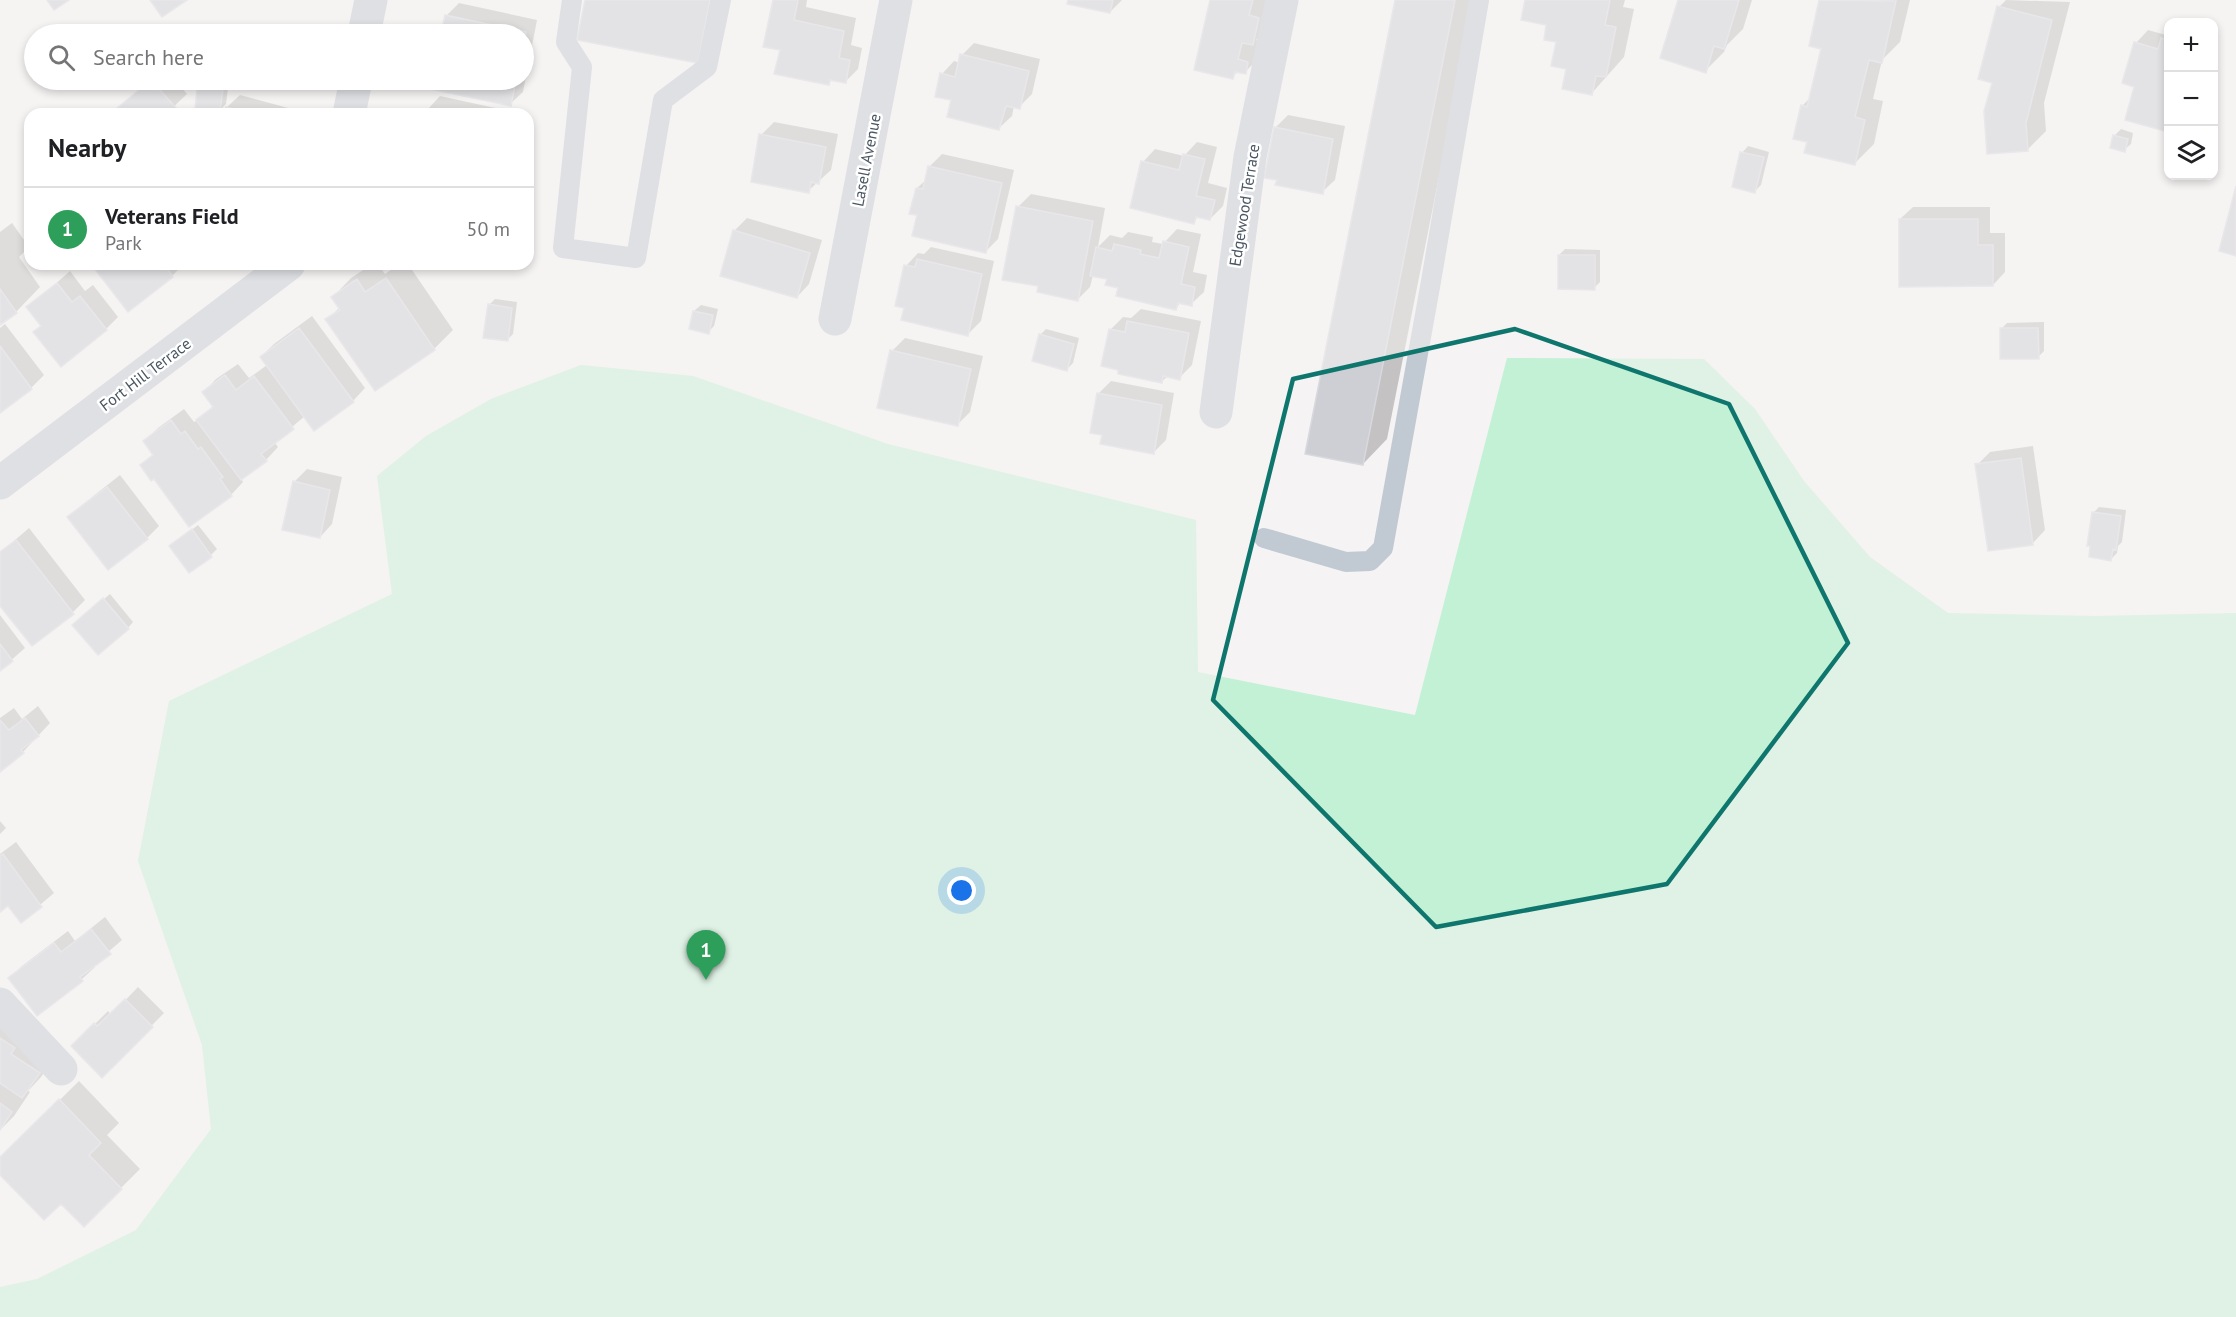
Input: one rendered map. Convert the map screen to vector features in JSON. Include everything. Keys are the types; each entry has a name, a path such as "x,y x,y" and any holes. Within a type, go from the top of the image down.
{"street":[{"path":"366,24 371,0"},
{"name":"Lasell Avenue","path":"835,319 896,0"},
{"name":"Edgewood Terrace","path":"1216,412 1250,157 1282,0"},
{"path":"351,108 354,90"},
{"name":"Fort Hill Terrace","path":"0,483 282,270"},
{"path":"0,1004 61,1069"}],"lane":[{"path":"572,0 566,42 582,67 563,248 636,258 663,100 707,67 721,0"},
{"path":"1264,538 1346,562 1370,561 1383,548 1479,0"}],"highlighted area":[{"path":"1515,329 1729,404 1848,643 1667,884 1436,927 1213,700 1293,379"}],"green space":[{"path":"1507,358 1704,359 1755,409 1804,481 1870,557 1948,613 2095,616 2236,613 2236,1317 0,1317 0,1287 37,1279 136,1230 211,1129 202,1045 138,861 169,701 392,594 377,476 426,436 491,399 581,365 693,376 888,444 1196,520 1198,672 1415,715"}],"building":[{"path":"47,0 69,0 54,10"},
{"path":"150,0 187,0 162,17"},
{"path":"585,0 710,0 698,63 577,40"},
{"path":"773,0 798,0 794,20 844,31 839,58 850,60 846,83 830,80 829,85 774,74 780,50 763,47"},
{"path":"1068,0 1113,0 1110,13 1067,4"},
{"path":"1210,0 1253,0 1249,15 1259,18 1253,45 1242,43 1238,59 1248,62 1246,74 1235,72 1233,79 1194,70"},
{"path":"1395,0 1455,0 1363,465 1305,454"},
{"path":"1525,0 1610,0 1605,25 1616,27 1606,77 1596,76 1592,95 1562,89 1566,69 1551,66 1556,42 1544,40 1546,25 1521,20"},
{"path":"1678,0 1739,0 1724,49 1714,46 1706,73 1660,58"},
{"path":"1819,0 1896,1 1882,63 1869,60 1855,117 1865,120 1855,165 1804,153 1807,142 1793,139 1801,105 1807,107 1821,49 1809,46"},
{"path":"1997,6 2052,20 2026,123 2028,151 1987,154 1984,111 1992,83 1978,79"},
{"path":"445,15 488,24 443,24"},
{"path":"2161,38 2164,39 2164,131 2125,120 2134,87 2122,83 2134,42 2158,49"},
{"path":"960,54 1029,71 1020,109 1006,106 999,130 947,117 951,100 935,97 940,73 955,77"},
{"path":"139,90 160,90 176,108 117,108"},
{"path":"197,90 223,90 220,108 195,108"},
{"path":"435,90 514,90 511,106"},
{"path":"1274,127 1333,139 1323,194 1275,185 1277,180 1264,178"},
{"path":"759,134 826,147 819,184 811,182 809,193 751,182"},
{"path":"2113,135 2128,139 2125,152 2110,148"},
{"path":"1740,152 1764,157 1755,193 1732,187"},
{"path":"1183,154 1205,159 1196,196 1215,200 1210,220 1196,217 1194,224 1130,208 1141,161 1179,170"},
{"path":"928,166 1002,183 986,253 912,236 917,215 909,214 916,188 923,189"},
{"path":"2236,186 2236,256 2219,251"},
{"path":"1016,206 1093,221 1078,301 1037,292 1038,286 1002,280"},
{"path":"1899,219 1978,219 1978,245 1993,245 1993,286 1899,287"},
{"path":"733,230 810,253 797,298 720,276"},
{"path":"1163,241 1189,247 1181,284 1195,287 1192,306 1178,303 1176,310 1116,296 1118,288 1105,285 1107,279 1090,276 1096,247 1112,251 1114,244 1141,250 1140,254 1159,258"},
{"path":"1558,255 1595,255 1595,290 1558,289"},
{"path":"917,259 982,274 968,336 901,320 904,308 895,306 904,265 915,267"},
{"path":"96,270 168,270 173,277 128,312"},
{"path":"386,278 435,350 375,391 325,319 340,310 331,297 357,279 365,292"},
{"path":"57,283 72,302 80,296 107,330 61,367 33,332 41,326 26,307"},
{"path":"0,289 17,313 0,325"},
{"path":"488,304 512,308 508,341 483,338"},
{"path":"693,311 713,315 709,334 689,329"},
{"path":"1127,321 1189,333 1180,380 1163,376 1162,383 1118,374 1118,370 1101,366 1109,329 1125,332"},
{"path":"299,328 354,402 314,431 260,357"},
{"path":"2000,328 2038,328 2039,359 2000,359"},
{"path":"1039,334 1074,344 1067,371 1032,361"},
{"path":"0,346 32,389 0,413"},
{"path":"890,350 971,369 958,426 877,408"},
{"path":"225,375 236,390 254,376 294,429 261,454 267,461 241,480 196,420 213,407 202,392"},
{"path":"1097,393 1162,405 1154,454 1100,444 1102,435 1090,433"},
{"path":"171,420 181,434 185,431 198,449 201,447 223,477 220,479 232,496 189,527 154,479 151,481 140,465 153,455 143,441"},
{"path":"2021,458 2033,545 1988,551 1975,464"},
{"path":"293,481 330,490 320,538 282,530"},
{"path":"107,487 148,539 108,570 67,517"},
{"path":"2092,512 2121,516 2116,550 2113,549 2111,561 2089,557 2090,546 2087,546"},
{"path":"192,529 212,557 189,573 169,546"},
{"path":"16,540 74,614 32,646 0,606 0,552"},
{"path":"103,598 129,629 98,655 72,625"},
{"path":"0,644 13,661 0,671"},
{"path":"25,718 39,736 21,750 24,753 0,772 0,720 9,730"},
{"path":"3,854 42,907 21,923 8,906 0,912 0,856"},
{"path":"91,929 111,954 80,977 83,981 37,1016 8,978 54,943 61,952"},
{"path":"125,999 153,1027 102,1078 71,1046 94,1023 97,1026"},
{"path":"0,1038 15,1048 11,1054 40,1073 22,1098 0,1083"},
{"path":"59,1099 101,1143 89,1155 122,1189 84,1227 61,1204 44,1220 0,1175 0,1157"},
{"path":"0,1103 12,1112 0,1130"}],"place":[{"name":"Veterans Field","path":"706,980"}]}
